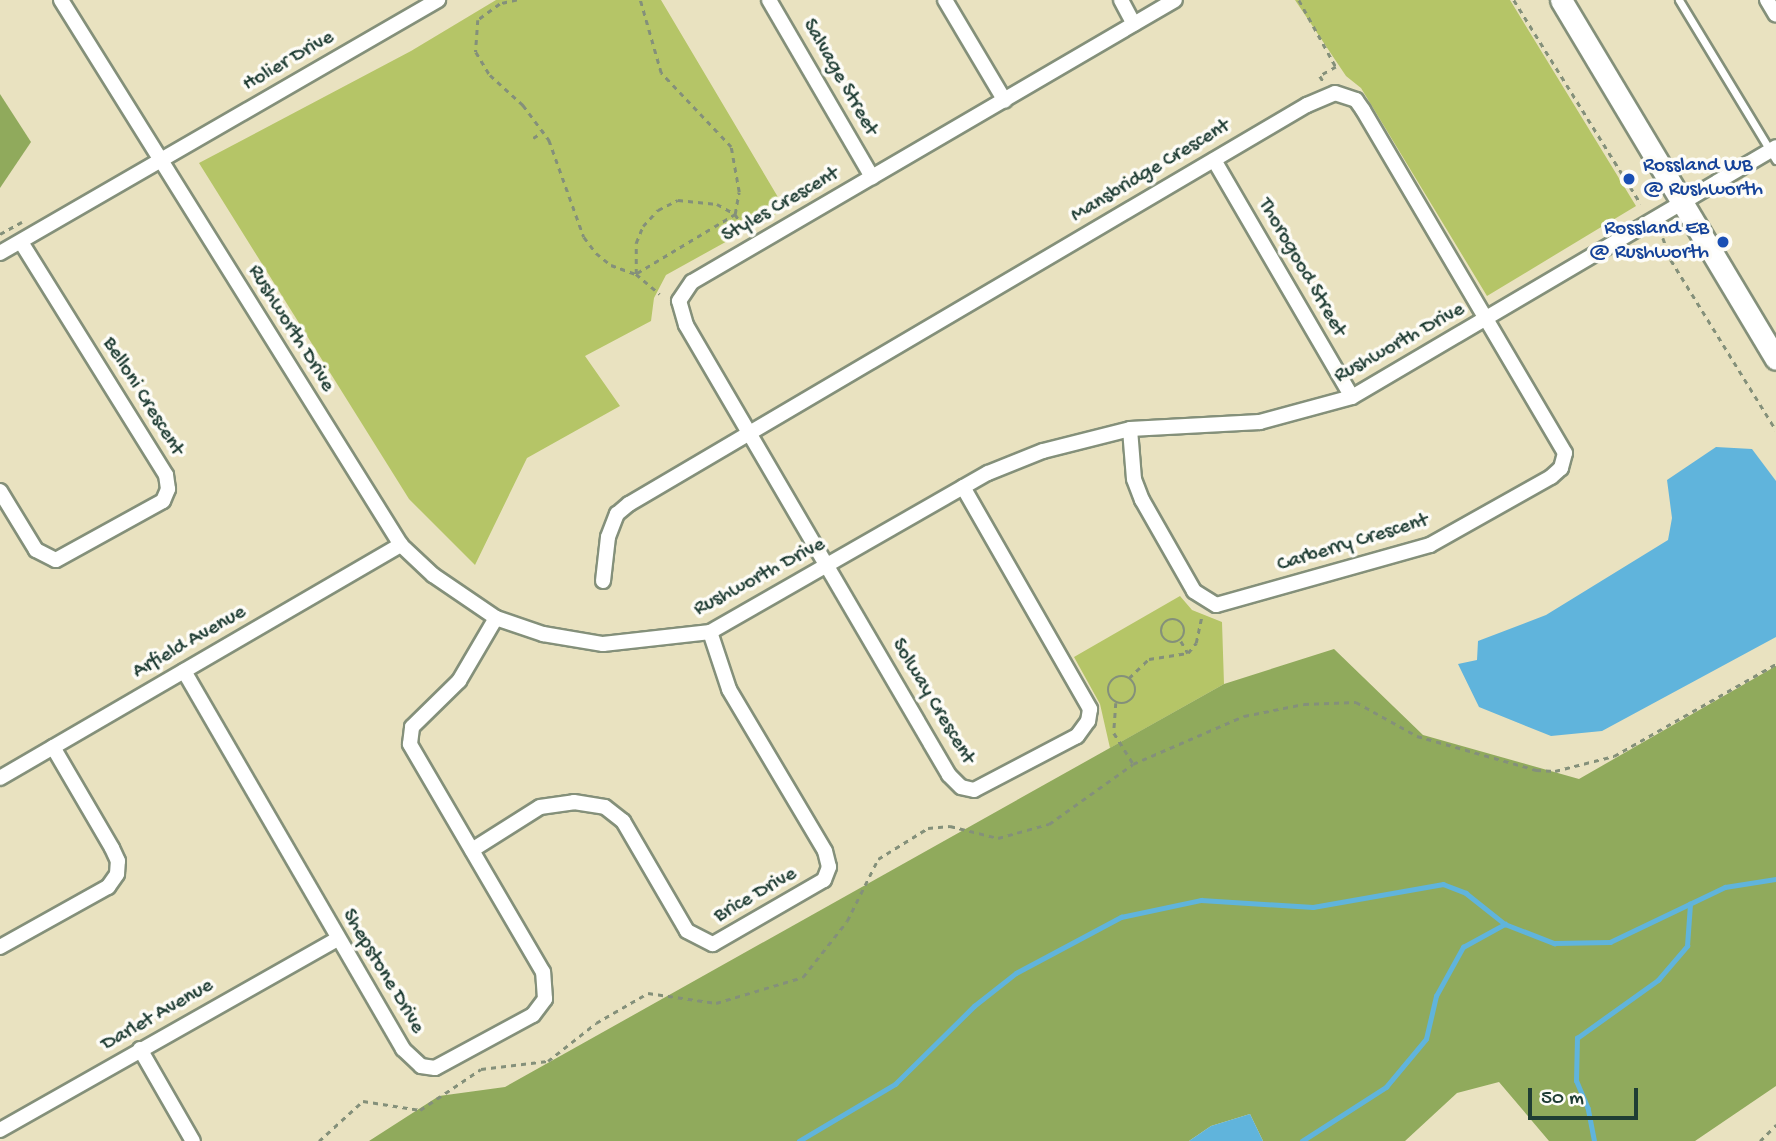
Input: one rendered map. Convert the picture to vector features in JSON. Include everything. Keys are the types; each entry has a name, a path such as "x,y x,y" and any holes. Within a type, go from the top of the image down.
{"main road":[{"path":"1561,0 1776,359"}],"street":[{"name":"Rushworth Drive","path":"61,0 401,545 433,575 496,618 543,634 603,644 710,632 828,567 963,487 1043,451 1130,429 1260,422 1352,397 1683,203 1774,153"},
{"name":"Salvage Street","path":"769,0 872,177"},
{"path":"945,0 1005,101"},
{"path":"1121,0 1134,24"},
{"name":"Styles Crescent","path":"828,567 679,312 683,292 692,282 1175,0"},
{"path":"1767,0 1776,15"},
{"name":"Holier Drive","path":"0,253 430,2"},
{"name":"Mansbridge Crescent","path":"603,581 608,537 617,514 749,433 1323,95 1347,95 1363,110 1487,320"},
{"name":"Thorogood Street","path":"1214,160 1352,397"},
{"name":"Belloni Crescent","path":"0,491 36,550 56,560 163,501 168,489 166,475 21,242"},
{"name":"Carberry Crescent","path":"1130,429 1134,479 1142,500 1194,591 1204,600 1229,603 1410,552 1451,535 1561,468 1565,453 1559,437 1487,320"},
{"name":"Solway Crescent","path":"828,567 950,775 961,787 974,790 990,786 1077,736 1088,721 1087,697 963,487"},
{"name":"Arfield Avenue","path":"0,778 401,545"},
{"name":"Shepstone Drive","path":"184,671 403,1049 421,1066 448,1063 533,1015 545,999 543,972 416,757 409,735 459,681 496,618"},
{"name":"Brice Drive","path":"472,849 540,807 574,802 605,807 623,821 687,931 713,944 824,880 829,867 825,851 729,689 710,632"},
{"path":"0,947 108,887 117,874 118,861 112,848 54,747"},
{"name":"Darlet Avenue","path":"0,1130 139,1049 338,939"},
{"path":"139,1049 193,1141"}],"lane":[{"path":"1679,0 1774,153"}],"path":[{"path":"517,0 499,4 478,20 476,52 490,75 544,131 559,159 584,237 611,265 636,274 660,294"},
{"path":"636,274 735,214 739,192 731,147 661,73 640,0"},
{"path":"1299,0 1336,67 1320,76 1323,81"},
{"path":"1514,0 1641,204"},
{"path":"533,138 544,131"},
{"path":"636,274 636,243 643,226 658,210 678,200 698,199 735,214 746,231"},
{"path":"0,233 28,219"},
{"path":"1663,238 1671,260 1776,430"},
{"path":"1129,678 1135,694 1126,704 1116,703 1108,695 1110,682 1116,677 1129,678 1149,659 1188,653 1196,643 1202,615"},
{"path":"1181,641 1168,644 1162,638 1163,624 1176,618 1183,624 1181,641 1188,653"},
{"path":"319,1141 363,1101 420,1110 481,1069 548,1061 596,1023 648,993 716,1003 803,977 847,921 878,859 928,828 950,826 998,838 1049,824 1133,764 1244,716 1304,704 1356,702 1417,736 1536,770 1575,769 1614,756 1776,664"},
{"path":"1116,703 1114,733 1133,764"},
{"path":"1759,1141 1776,1125"}],"green space":[{"path":"496,0 661,0 785,209 666,275 654,298 651,321 585,356 620,406 527,458 475,565 409,499 199,163 411,51"},
{"path":"1295,0 1510,0 1636,206 1487,296 1361,88 1346,76"},
{"path":"0,94 31,142 0,188"},
{"path":"1180,596 1192,610 1222,622 1224,684 1110,748 1100,704 1074,657"},
{"path":"1334,649 1423,735 1579,779 1776,666 1776,1086 1695,1141 1549,1141 1499,1082 1457,1093 1405,1141 1263,1141 1250,1114 1211,1126 1189,1141 369,1141 439,1096 505,1087 1224,684"}],"water":[{"path":"1716,447 1752,449 1776,481 1776,637 1602,731 1551,736 1479,707 1458,664 1477,660 1478,641 1546,615 1668,540 1672,518 1667,480"},
{"path":"1250,1114 1263,1141 1189,1141 1211,1126"}],"waterway":[{"path":"799,1141 895,1084 974,1006 1016,973 1121,917 1201,900 1313,907 1443,884 1466,893 1505,924 1554,943 1610,942 1725,887 1776,879"},
{"path":"1594,1141 1588,1109 1576,1081 1577,1038 1658,980 1687,946 1690,904"},
{"path":"1302,1141 1386,1087 1426,1039 1436,996 1463,947 1505,924"}],"place":[{"name":"Rossland WB @ Rushworth","path":"1629,179"},
{"name":"Rossland EB @ Rushworth","path":"1723,242"}]}
